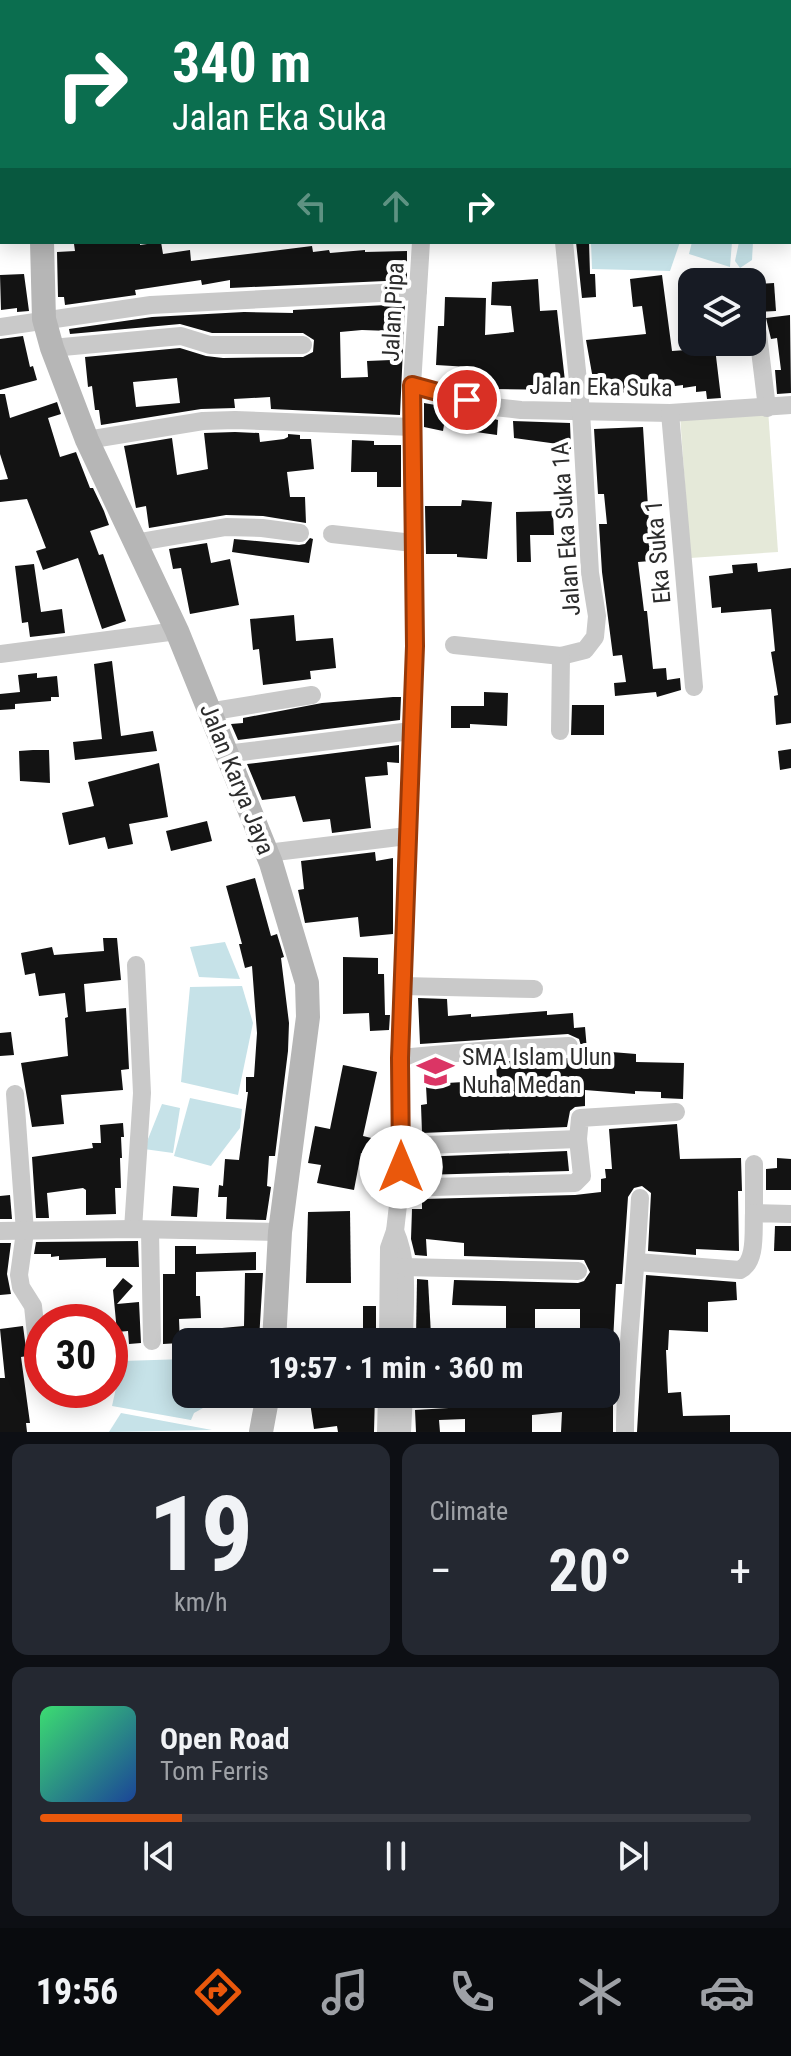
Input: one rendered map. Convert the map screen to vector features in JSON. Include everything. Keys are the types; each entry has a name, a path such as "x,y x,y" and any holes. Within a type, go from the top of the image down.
{"main road":[{"name":"Jalan Karya Jaya","path":"42,244 44,319 52,348 87,440 177,631 267,853 304,969 308,1006 280,1232 275,1328"},
{"path":"261,1432 265,1408"}],"street":[{"name":"Jalan Pipa","path":"404,1328 404,1267 402,1246 395,1231 400,1188 400,1058 415,646 412,385 421,244"},
{"name":"Jalan Eka Suka 1A","path":"561,656 585,650 597,630 586,523 581,411 564,244"},
{"path":"0,327 151,305 418,291"},
{"path":"52,348 181,336 210,345 303,345"},
{"path":"761,356 767,408"},
{"name":"Jalan Eka Suka","path":"412,385 494,407 670,413 791,405"},
{"name":"Eka Suka 1","path":"670,413 694,687"},
{"path":"87,440 203,421 412,427"},
{"path":"134,543 226,527 300,533"},
{"path":"332,534 413,543"},
{"path":"0,654 177,631"},
{"path":"454,645 561,656 560,731"},
{"path":"208,712 312,695"},
{"path":"226,754 411,731"},
{"path":"267,853 407,836"},
{"path":"136,965 142,1093 141,1230 152,1341"},
{"path":"402,986 534,989"},
{"path":"400,1058 569,1046"},
{"path":"15,1094 25,1232 19,1275 21,1287 32,1304"},
{"path":"400,1188 575,1183 582,1176 578,1139 580,1118 676,1112"},
{"path":"401,1146 578,1139"},
{"path":"637,1262 740,1270 747,1267 751,1260 754,1164"},
{"path":"625,1432 630,1308 637,1262 640,1198"},
{"path":"754,1213 791,1214"},
{"path":"0,1231 280,1232"},
{"path":"388,1328 389,1248 395,1231"},
{"path":"404,1267 578,1271"},
{"path":"386,1432 392,1408"},
{"path":"397,1408 402,1432"}],"green space":[{"path":"768,409 778,552 690,558 680,415"}],"water":[{"path":"591,244 679,244 670,271 592,269"},
{"path":"692,244 732,244 730,267 689,254"},
{"path":"739,244 753,244 752,260 740,268 735,261"},
{"path":"225,942 240,979 199,977 190,947"},
{"path":"242,986 253,1023 238,1095 181,1082 190,987"},
{"path":"190,1098 242,1109 240,1128 211,1166 174,1156"},
{"path":"162,1104 180,1108 173,1153 144,1149"},
{"path":"172,1359 172,1408 203,1408 194,1413 191,1420 123,1408 128,1408 128,1361"},
{"path":"121,1413 212,1430 109,1432"}],"building":[{"path":"74,244 161,244 163,254 190,250 191,261 312,246 313,252 329,250 330,253 407,251 407,280 230,288 230,280 202,285 201,280 135,290 136,295 65,305 64,297 58,297 57,252 75,251"},
{"path":"576,244 589,244 590,274 595,274 596,297 582,298"},
{"path":"24,274 29,311 17,312 17,308 1,310 0,275"},
{"path":"662,275 672,351 678,351 678,356 716,356 721,398 707,399 706,391 696,392 696,386 683,388 683,385 596,396 586,340 646,334 642,306 633,307 630,279"},
{"path":"538,279 540,311 557,310 566,390 494,389 494,379 470,380 469,367 436,365 438,326 444,326 445,297 486,298 485,335 514,332 511,306 491,305 492,282"},
{"path":"766,283 774,283 776,311 766,312"},
{"path":"405,304 400,415 271,409 270,397 234,399 235,408 201,409 101,425 99,410 95,410 92,386 88,387 85,357 180,348 223,358 303,357 313,352 314,340 303,333 212,333 180,324 70,334 69,329 152,317 293,313 293,310","holes":["390,331 391,360 367,361 368,377 341,378 340,332","177,378 180,403 136,407 133,382"]},
{"path":"790,315 791,393 777,394 775,370 781,370 777,338 771,339 766,318"},
{"path":"23,336 30,367 33,366 37,380 0,390 0,339"},
{"path":"0,394 5,394 10,418 57,402 61,414 48,418 60,457 76,452 90,488 93,488 104,511 109,525 90,531 99,555 103,554 126,621 102,629 78,558 43,570 36,551 46,548 27,499 0,502 0,480 8,479 0,454"},
{"path":"424,403 447,407 443,431 424,427"},
{"path":"479,415 498,420 497,435 476,432"},
{"path":"513,421 570,423 571,449 557,447 558,444 514,438"},
{"path":"643,427 650,539 667,537 668,553 662,554 663,560 638,562 644,611 647,611 653,669 666,668 667,680 680,678 681,690 657,697 656,692 615,696 614,683 626,682 622,655 613,656 602,572 599,524 607,524 604,494 598,494 594,429"},
{"path":"204,433 259,433 260,442 284,439 288,434 311,439 314,469 287,472 290,497 305,497 306,523 263,516 226,515 149,528 146,506 136,508 124,446 172,438 177,475 208,469"},
{"path":"352,440 374,441 374,445 401,445 401,487 377,487 377,472 351,472"},
{"path":"462,500 492,502 487,559 457,557 457,554 426,554 425,506 461,506"},
{"path":"553,511 554,535 530,535 531,562 517,562 516,512"},
{"path":"234,539 299,545 313,539 309,563 232,552"},
{"path":"207,543 211,563 230,559 239,605 190,614 181,568 173,569 169,549"},
{"path":"757,563 758,572 791,568 791,723 776,725 774,696 778,695 771,652 775,651 771,609 721,613 721,607 712,608 709,576 733,573 732,565"},
{"path":"34,564 41,612 62,609 65,633 30,637 28,622 22,623 15,566"},
{"path":"294,615 296,641 333,638 336,668 310,671 311,679 263,685 259,649 253,650 250,619"},
{"path":"112,661 121,736 153,731 157,751 75,760 73,742 102,739 94,664"},
{"path":"37,673 37,678 57,676 59,697 51,697 51,701 15,704 15,709 0,710 0,694 20,692 18,675"},
{"path":"484,692 508,693 507,726 470,724 470,728 451,728 451,706 484,706"},
{"path":"401,697 400,720 238,740 231,724 243,723 243,718 322,703"},
{"path":"572,705 604,705 604,735 571,735"},
{"path":"399,745 399,763 387,762 388,775 365,777 371,828 332,833 330,819 303,822 295,796 262,800 247,764"},
{"path":"791,749 791,768 780,770 778,751"},
{"path":"49,750 50,783 20,781 19,751"},
{"path":"159,763 168,817 129,824 133,844 108,849 105,837 69,845 62,813 94,806 88,782"},
{"path":"207,821 212,841 171,851 166,831"},
{"path":"375,852 376,861 393,858 393,934 360,937 358,917 305,923 298,890 304,889 301,861"},
{"path":"255,878 271,936 277,934 284,957 281,958 289,1023 288,1051 275,1156 269,1156 267,1186 271,1187 266,1220 226,1219 227,1197 218,1197 219,1185 223,1186 225,1159 239,1160 248,1092 246,1077 254,1077 257,1033 252,966 245,968 239,944 242,944 226,886"},
{"path":"103,938 117,938 121,980 84,984 86,1012 126,1008 129,1069 121,1070 123,1090 61,1095 64,1124 32,1127 21,1063 68,1056 65,1018 68,1017 65,993 39,996 35,973 25,975 21,953 52,947 54,955 104,951"},
{"path":"343,957 378,958 378,974 384,974 385,1015 390,1015 389,1030 370,1031 369,1013 343,1014"},
{"path":"418,998 447,999 448,1016 547,1011 547,1015 573,1013 574,1028 585,1027 587,1050 636,1054 636,1062 684,1063 683,1099 661,1098 661,1092 635,1091 635,1094 585,1090 585,1106 570,1111 567,1127 422,1133 421,1105 427,1104 425,1068 446,1066 447,1083 497,1080 496,1062 570,1058 579,1052 581,1046 579,1039 568,1034 420,1044"},
{"path":"11,1032 14,1055 0,1056 0,1033"},
{"path":"343,1065 377,1072 363,1136 388,1142 388,1159 361,1153 354,1190 317,1183 321,1165 308,1163 315,1126 330,1129"},
{"path":"123,1123 121,1188 115,1188 116,1214 86,1215 86,1190 83,1188 47,1193 49,1218 36,1218 32,1157 93,1148 92,1143 101,1143 100,1125"},
{"path":"677,1124 680,1159 741,1158 739,1251 696,1249 696,1255 648,1251 651,1193 642,1186 634,1188 628,1197 622,1284 616,1284 614,1328 580,1328 580,1309 535,1309 535,1328 506,1328 506,1306 452,1305 454,1280 578,1283 584,1281 590,1272 584,1260 464,1256 464,1243 426,1239 427,1256 415,1255 411,1239 412,1209 422,1209 422,1199 601,1192 601,1179 606,1178 605,1169 612,1169 609,1129"},
{"path":"567,1151 569,1171 421,1175 420,1157"},
{"path":"777,1158 791,1159 791,1190 766,1190 766,1169 777,1168"},
{"path":"173,1186 199,1188 197,1217 171,1216"},
{"path":"10,1195 12,1219 0,1219 0,1196"},
{"path":"350,1211 351,1283 306,1283 308,1212"},
{"path":"775,1226 791,1226 791,1251 774,1251"},
{"path":"138,1241 139,1267 106,1267 106,1258 59,1260 59,1256 51,1257 51,1254 34,1254 36,1242"},
{"path":"0,1243 11,1243 7,1274 11,1294 0,1295"},
{"path":"175,1246 196,1246 196,1254 256,1252 256,1270 196,1272 196,1296 200,1296 201,1318 179,1319 179,1328 172,1328 172,1343 163,1344 163,1274 175,1274"},
{"path":"245,1273 263,1273 260,1328 222,1328 244,1326"},
{"path":"646,1275 736,1282 737,1300 708,1302 708,1332 669,1330 666,1350 668,1393 681,1392 683,1416 730,1415 730,1432 637,1432"},
{"path":"123,1278 133,1286 117,1304 114,1304 113,1290"},
{"path":"417,1279 428,1280 431,1328 416,1328"},
{"path":"139,1302 141,1343 129,1344 128,1304 117,1304"},
{"path":"363,1306 376,1306 376,1328 363,1328"},
{"path":"23,1326 24,1408 28,1408 30,1423 26,1423 27,1432 0,1432 0,1378 5,1378 0,1329"},
{"path":"311,1408 375,1408 374,1432 338,1432 337,1426 314,1429"},
{"path":"613,1408 613,1432 561,1432 562,1412 532,1415 532,1432 465,1432 465,1419 439,1420 440,1432 416,1432 415,1410"}],"place":[{"name":"SMA Islam Ulun Nuha Medan","path":"436,1071"}],"route":[{"path":"401,1167 400,1058 415,646 412,385 467,400"}]}
